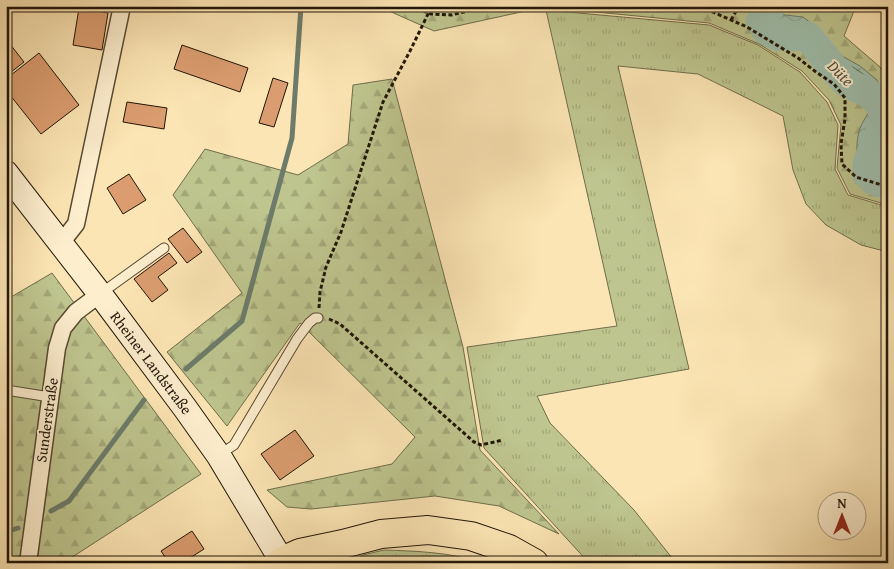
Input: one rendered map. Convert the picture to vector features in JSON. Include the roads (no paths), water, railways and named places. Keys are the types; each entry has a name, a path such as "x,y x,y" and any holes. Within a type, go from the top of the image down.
{"highway":[{"path":"282,562 300,554 337,554 381,534 428,530 471,536 509,549 534,563"}],"main road":[{"name":"Rheiner Landstraße","path":"6,173 100,294 219,456 282,562"}],"street":[{"path":"61,243 76,224 122,6"},
{"name":"Sunderstraße","path":"28,563 56,348 63,328 76,312 100,294"}],"lane":[{"path":"100,294 164,248"},
{"path":"219,456 234,445 297,339 309,322 318,318"},
{"path":"6,390 50,397"}],"water":[{"path":"751,6 772,6 776,14 803,17 825,36 830,46 877,80 884,96 884,111 872,137 871,157 878,163 888,165 888,178 868,173 859,162 857,145 860,128 868,114 871,103 868,95 837,73 803,31 771,27 764,24 758,20"}],"waterway":[{"path":"186,369 242,321 292,138 301,6"},
{"name":"Düte","path":"771,6 761,21 766,30 778,36 807,36 845,81 875,98 879,104 886,119 868,162 867,174 875,181 888,184"},
{"path":"51,511 69,501 144,400"},
{"path":"6,532 18,528"}]}
